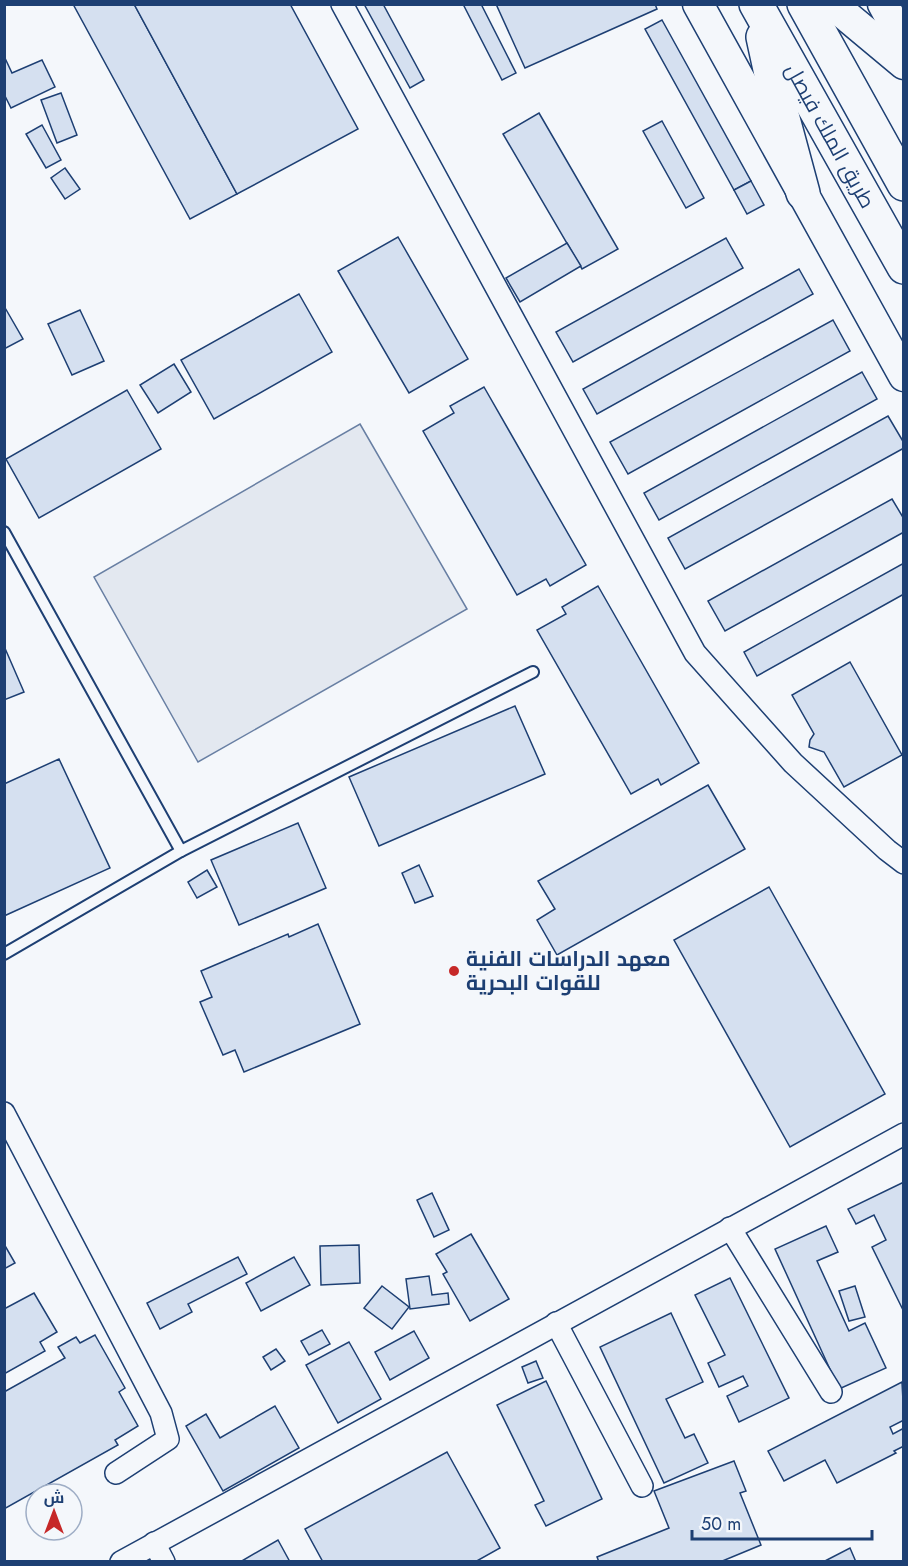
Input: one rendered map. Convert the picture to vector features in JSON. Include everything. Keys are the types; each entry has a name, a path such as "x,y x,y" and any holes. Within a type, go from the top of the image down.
{"highway":[{"name":"طريق الملك فيصل","path":"804,4 903,184"},
{"path":"757,5 771,74 803,193"},
{"name":"طريق الملك فيصل","path":"757,5 903,267"}],"main road":[{"path":"698,4 903,376"},
{"path":"832,4 903,64"},
{"path":"883,4 903,43"}],"street":[{"path":"342,4 695,653 793,763 903,863"},
{"path":"4,1113 160,1413 168,1439 116,1473"},
{"path":"124,1561 159,1552 556,1323 903,1134"},
{"path":"730,1228 831,1392"},
{"path":"556,1323 642,1486"}],"lane":[{"path":"4,532 181,851"},
{"path":"4,954 181,851 533,672"}],"shaded area":[{"path":"360,424 467,609 198,762 94,577"}],"building":[{"path":"73,4 134,4 237,194 190,219"},
{"path":"134,4 290,4 358,129 237,194"},
{"path":"364,4 383,4 424,80 410,88"},
{"path":"463,4 481,4 516,73 502,80"},
{"path":"496,4 655,4 657,9 525,68"},
{"path":"662,20 751,181 734,190 645,29"},
{"path":"4,56 12,73 42,60 55,87 11,108 4,94"},
{"path":"61,93 77,135 57,143 41,100"},
{"path":"539,113 618,249 582,269 503,134"},
{"path":"662,121 704,198 686,208 643,131"},
{"path":"42,125 61,160 46,168 26,134"},
{"path":"65,168 80,189 65,199 51,178"},
{"path":"751,181 764,205 747,214 734,190"},
{"path":"398,237 468,359 409,393 338,271"},
{"path":"726,238 743,268 573,362 556,332"},
{"path":"567,243 581,266 520,302 506,278"},
{"path":"799,269 813,294 597,414 583,389"},
{"path":"299,294 332,352 214,419 181,360"},
{"path":"4,306 23,339 4,349"},
{"path":"80,310 104,361 72,375 48,324"},
{"path":"833,320 850,351 628,474 610,442"},
{"path":"174,364 191,392 158,413 140,385"},
{"path":"862,372 877,399 659,520 644,493"},
{"path":"484,387 586,565 550,586 546,579 517,595 423,431 454,413 450,406"},
{"path":"127,390 161,449 39,518 6,459"},
{"path":"888,416 904,443 904,448 685,569 668,538"},
{"path":"892,499 904,519 904,532 725,631 708,601"},
{"path":"904,563 904,594 757,676 744,652"},
{"path":"598,586 699,763 661,785 658,779 631,794 537,630 566,614 562,607"},
{"path":"4,646 24,692 4,700"},
{"path":"850,662 902,755 844,787 824,752 809,747 814,734 792,695"},
{"path":"515,706 545,774 379,846 349,777"},
{"path":"59,759 110,868 4,916 4,784"},
{"path":"708,785 745,849 557,955 537,920 555,909 538,881"},
{"path":"298,823 326,888 239,925 211,860"},
{"path":"419,865 433,896 415,903 402,873"},
{"path":"207,870 217,887 197,898 188,882"},
{"path":"769,887 885,1094 790,1147 674,940"},
{"path":"318,924 360,1024 244,1072 235,1050 223,1055 200,1002 212,997 201,971 288,934 289,937"},
{"path":"904,1182 904,1312 872,1247 886,1240 874,1215 856,1224 848,1209"},
{"path":"432,1193 449,1230 434,1237 417,1200"},
{"path":"826,1226 838,1252 817,1261 849,1331 865,1323 886,1368 839,1389 775,1249"},
{"path":"471,1234 509,1299 470,1321 443,1274 447,1272 436,1254"},
{"path":"4,1244 15,1263 4,1269"},
{"path":"359,1245 360,1283 321,1285 320,1246"},
{"path":"238,1257 247,1274 188,1304 192,1312 160,1329 147,1303"},
{"path":"294,1257 310,1285 261,1311 246,1283"},
{"path":"429,1276 432,1295 448,1293 449,1304 410,1309 406,1279"},
{"path":"730,1278 789,1398 739,1422 727,1396 748,1386 743,1376 719,1387 708,1363 725,1355 695,1295"},
{"path":"382,1286 409,1307 392,1329 364,1308"},
{"path":"855,1286 865,1317 849,1321 839,1291"},
{"path":"34,1293 57,1332 40,1342 45,1351 4,1374 4,1309"},
{"path":"671,1313 703,1382 666,1399 685,1438 694,1434 708,1463 664,1483 600,1347"},
{"path":"322,1330 330,1344 309,1355 301,1341"},
{"path":"414,1331 429,1358 390,1380 375,1352"},
{"path":"95,1335 125,1388 119,1392 138,1426 115,1440 118,1445 52,1482 24,1482 24,1498 4,1509 4,1392 65,1358 58,1347 76,1337 80,1343"},
{"path":"349,1342 381,1399 338,1423 306,1365"},
{"path":"276,1349 285,1361 271,1370 263,1357"},
{"path":"536,1361 543,1378 528,1383 522,1367"},
{"path":"546,1381 602,1499 546,1526 535,1505 544,1501 497,1405"},
{"path":"902,1382 904,1420 890,1427 893,1434 904,1428 904,1446 894,1451 896,1453 837,1483 825,1460 784,1481 768,1451"},
{"path":"275,1406 299,1448 223,1491 186,1426 206,1414 220,1438"},
{"path":"447,1452 500,1548 475,1562 323,1562 305,1529"},
{"path":"734,1461 746,1491 740,1493 761,1545 720,1562 599,1562 597,1557 669,1528 654,1491"},
{"path":"278,1540 290,1562 240,1562"},
{"path":"850,1548 856,1562 823,1562"}],"place":[{"name":"معهد الدراسات الفنية للقوات البحرية","path":"454,971"}]}
